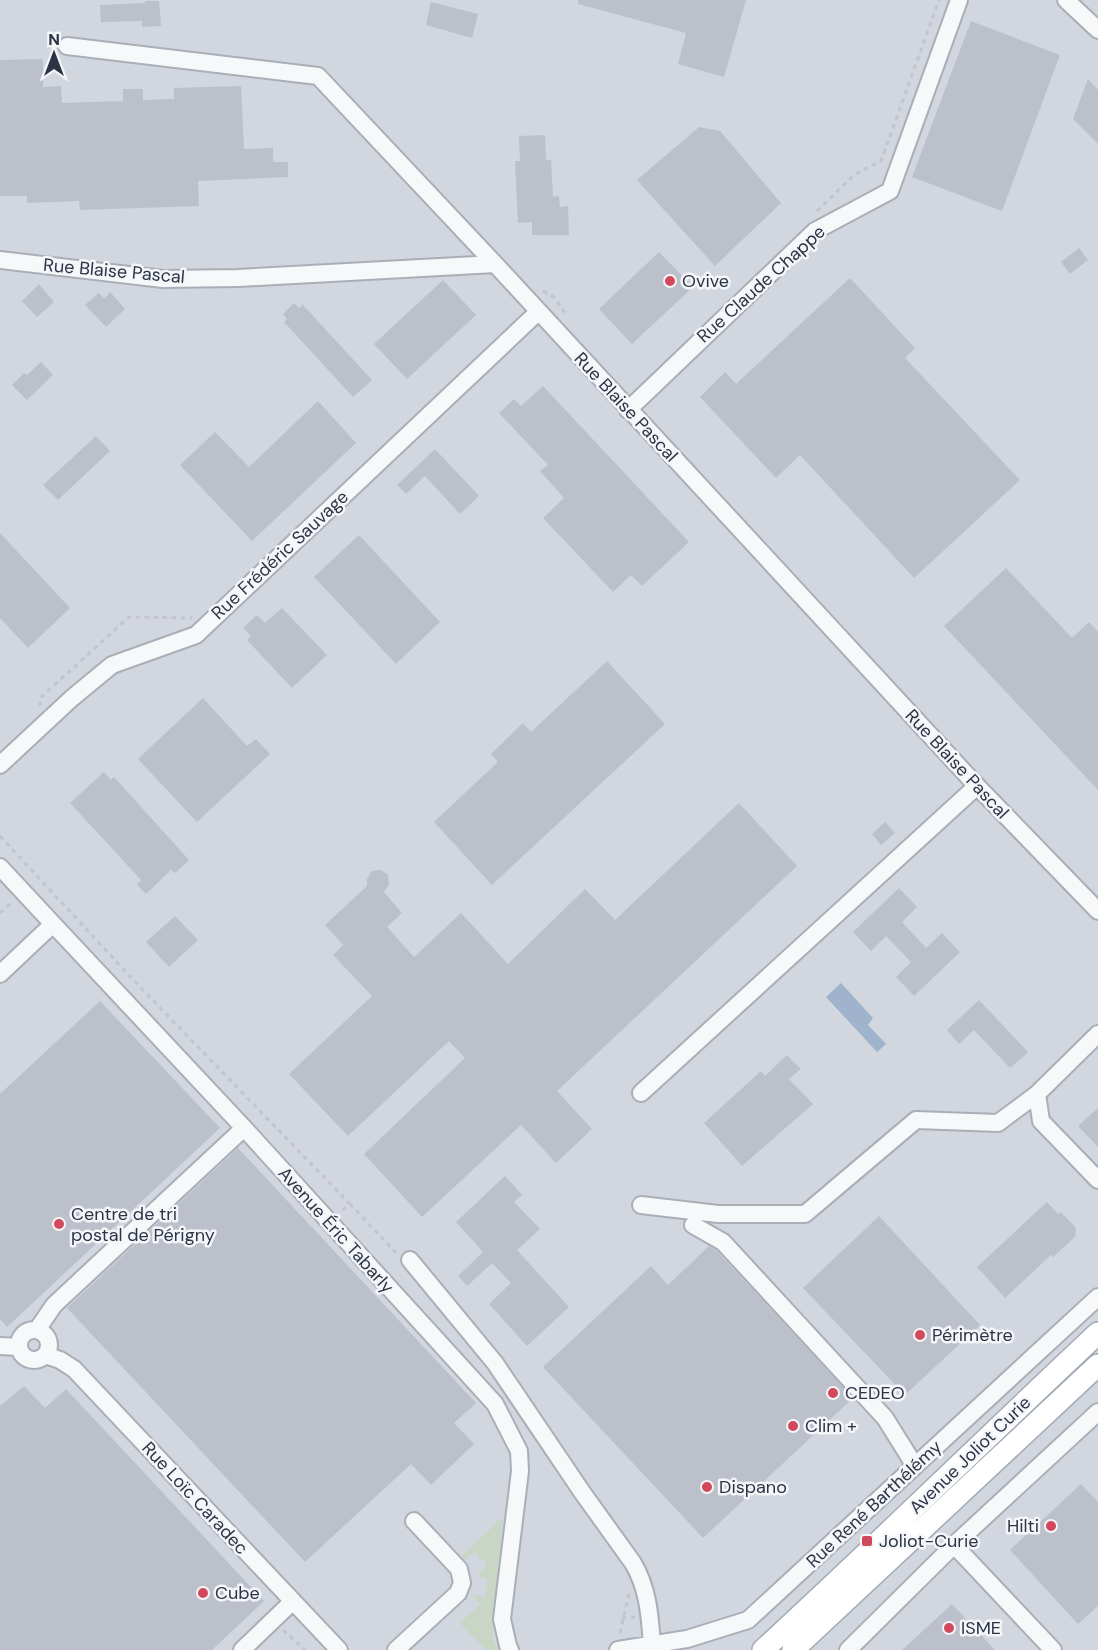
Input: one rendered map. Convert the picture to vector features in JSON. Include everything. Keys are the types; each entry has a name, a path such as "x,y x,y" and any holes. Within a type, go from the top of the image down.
{"main road":[{"name":"Avenue Joliot Curie","path":"763,1650 874,1548 937,1485 1098,1333"},
{"name":"Avenue Joliot Curie","path":"793,1650 1098,1365"}],"street":[{"name":"Rue Claude Chappe","path":"628,410 815,231 890,190 959,0"},
{"path":"1066,0 1098,30"},
{"path":"67,46 318,76 495,264"},
{"name":"Rue Blaise Pascal","path":"0,260 163,279 238,278 495,264 977,786 1098,911"},
{"name":"Rue Frédéric Sauvage","path":"0,765 72,698 112,665 196,635 538,312"},
{"path":"641,1093 977,786"},
{"name":"Avenue Éric Tabarly","path":"0,867 244,1128 495,1404 519,1450 520,1471 502,1619 510,1650"},
{"path":"0,974 53,924"},
{"path":"641,1205 718,1214 805,1214 916,1120 998,1123 1037,1094 1098,1034"},
{"path":"1037,1094 1041,1120 1098,1180"},
{"path":"37,1330 54,1305 244,1128"},
{"path":"693,1225 723,1242 885,1418 915,1466"},
{"path":"405,1258 495,1363 640,1574 650,1617 652,1645"},
{"name":"Rue René Barthélémy","path":"619,1646 652,1645 687,1639 748,1620 1098,1297"},
{"path":"37,1330 48,1338 49,1347 45,1355 37,1360 27,1358 20,1352 19,1347 23,1334 37,1330"},
{"path":"0,1346 19,1347"},
{"name":"Rue Loïc Caradec","path":"45,1355 60,1360 74,1369 339,1650"},
{"path":"848,1650 954,1545 1098,1412"},
{"path":"396,1650 458,1593 462,1583 459,1569 414,1521"},
{"path":"954,1545 1053,1650"},
{"path":"242,1650 293,1601"}],"path":[{"path":"813,215 855,174 881,161 939,0"},
{"path":"526,299 538,288 554,297 572,323"},
{"path":"0,836 140,986 405,1258"},
{"path":"329,1223 350,1204"},
{"path":"619,1646 619,1630 632,1582 640,1574"},
{"path":"273,1621 305,1650"}],"shaded area":[{"path":"0,0 1098,0 1098,1650 0,1650"}],"green space":[{"path":"503,1517 493,1628 493,1639 498,1650 486,1650 460,1623 480,1604 471,1594 486,1597 487,1578 478,1578 478,1575 487,1565 475,1552 464,1560 462,1556"}],"water":[{"path":"841,983 873,1018 868,1025 886,1044 877,1052 826,997"}],"building":[{"path":"578,0 746,0 724,77 678,64 686,33 578,4"},
{"path":"145,1 159,1 161,26 142,27 142,21 101,22 100,5 145,3"},
{"path":"431,2 478,14 472,38 426,25"},
{"path":"971,21 1060,55 1002,211 912,177"},
{"path":"43,59 43,87 61,86 62,103 123,101 123,89 143,89 143,100 174,99 174,88 241,86 244,149 273,148 273,162 288,162 288,177 198,181 199,206 80,210 79,201 27,203 27,196 0,196 0,60"},
{"path":"1088,79 1098,90 1098,144 1073,119"},
{"path":"699,127 720,131 781,203 715,266 637,180"},
{"path":"545,135 546,160 551,160 553,197 559,196 560,207 568,206 569,235 532,235 532,222 518,223 515,161 520,161 519,136"},
{"path":"1079,248 1088,260 1070,274 1061,262"},
{"path":"659,252 693,287 632,344 599,309"},
{"path":"850,278 915,348 905,358 1020,480 914,578 800,455 776,478 700,397 725,372 736,384"},
{"path":"443,280 476,315 407,379 374,344"},
{"path":"39,284 54,302 37,317 22,301"},
{"path":"110,292 125,309 106,327 85,305 99,293 104,299"},
{"path":"294,303 299,308 303,305 372,380 353,397 284,322 287,319 283,314"},
{"path":"41,362 53,375 27,400 12,385 24,373 27,375"},
{"path":"543,386 689,542 642,586 631,575 613,592 543,518 564,498 540,471 548,465 499,413 514,399 521,406"},
{"path":"318,401 356,443 252,541 180,465 215,432 249,467"},
{"path":"96,436 110,451 58,500 43,485"},
{"path":"435,449 479,496 460,514 425,476 406,494 397,485"},
{"path":"0,533 70,608 28,648 0,618"},
{"path":"359,535 440,622 396,664 314,577"},
{"path":"1006,568 1072,638 1089,622 1098,632 1098,790 944,626"},
{"path":"282,608 327,655 292,688 247,640 251,636 243,628 257,615 265,623"},
{"path":"607,661 665,724 492,885 434,822 498,762 491,754 523,723 531,732"},
{"path":"203,698 247,746 256,739 270,754 197,822 138,759"},
{"path":"104,772 111,780 114,777 189,860 175,873 171,870 146,894 137,885 141,880 70,803"},
{"path":"739,803 797,866 557,1091 592,1129 556,1163 521,1125 422,1217 364,1154 465,1058 449,1041 348,1136 289,1074 372,996 333,955 343,945 325,925 367,886 367,879 372,871 381,870 388,875 389,884 384,892 402,913 387,927 414,957 461,913 508,964 585,889 615,920"},
{"path":"885,822 895,833 881,845 872,834"},
{"path":"899,888 917,907 902,922 926,948 942,933 960,952 914,996 896,977 911,962 886,936 871,951 853,932"},
{"path":"175,916 198,940 169,967 146,942"},
{"path":"979,1000 1028,1052 1010,1068 974,1030 959,1044 947,1030"},
{"name":"Centre de tri postal de Périgny","path":"100,1001 220,1128 7,1327 0,1319 0,1094"},
{"path":"787,1055 801,1069 789,1079 813,1104 742,1166 704,1123 761,1071 765,1076"},
{"path":"1098,1108 1098,1147 1078,1126"},
{"path":"238,1148 476,1403 454,1423 474,1444 431,1485 411,1464 305,1562 67,1308"},
{"path":"505,1176 522,1195 514,1202 540,1229 517,1250 569,1307 527,1346 489,1304 511,1283 492,1263 467,1286 458,1276 483,1252 456,1222"},
{"path":"1047,1202 1058,1214 1061,1212 1076,1228 1075,1237 1053,1257 1051,1255 1005,1298 977,1267"},
{"path":"879,1216 980,1325 905,1395 803,1288"},
{"path":"709,1246 716,1250 853,1398 703,1538 543,1367 651,1266 668,1285"},
{"path":"24,1386 45,1408 66,1389 264,1601 212,1650 0,1650 0,1406"},
{"path":"1081,1484 1098,1502 1098,1606 1078,1624 1010,1550"},
{"path":"952,1604 995,1650 902,1650"}],"place":[{"name":"Ovive","path":"670,281"},
{"name":"Centre de tri postal de Périgny","path":"59,1224"},
{"name":"Périmètre","path":"920,1335"},
{"name":"CEDEO","path":"833,1393"},
{"name":"Clim +","path":"793,1426"},
{"name":"Dispano","path":"707,1487"},
{"name":"Hilti","path":"1051,1526"},
{"name":"Joliot-Curie","path":"867,1541"},
{"name":"Cube","path":"203,1593"},
{"name":"ISME","path":"949,1628"}]}
